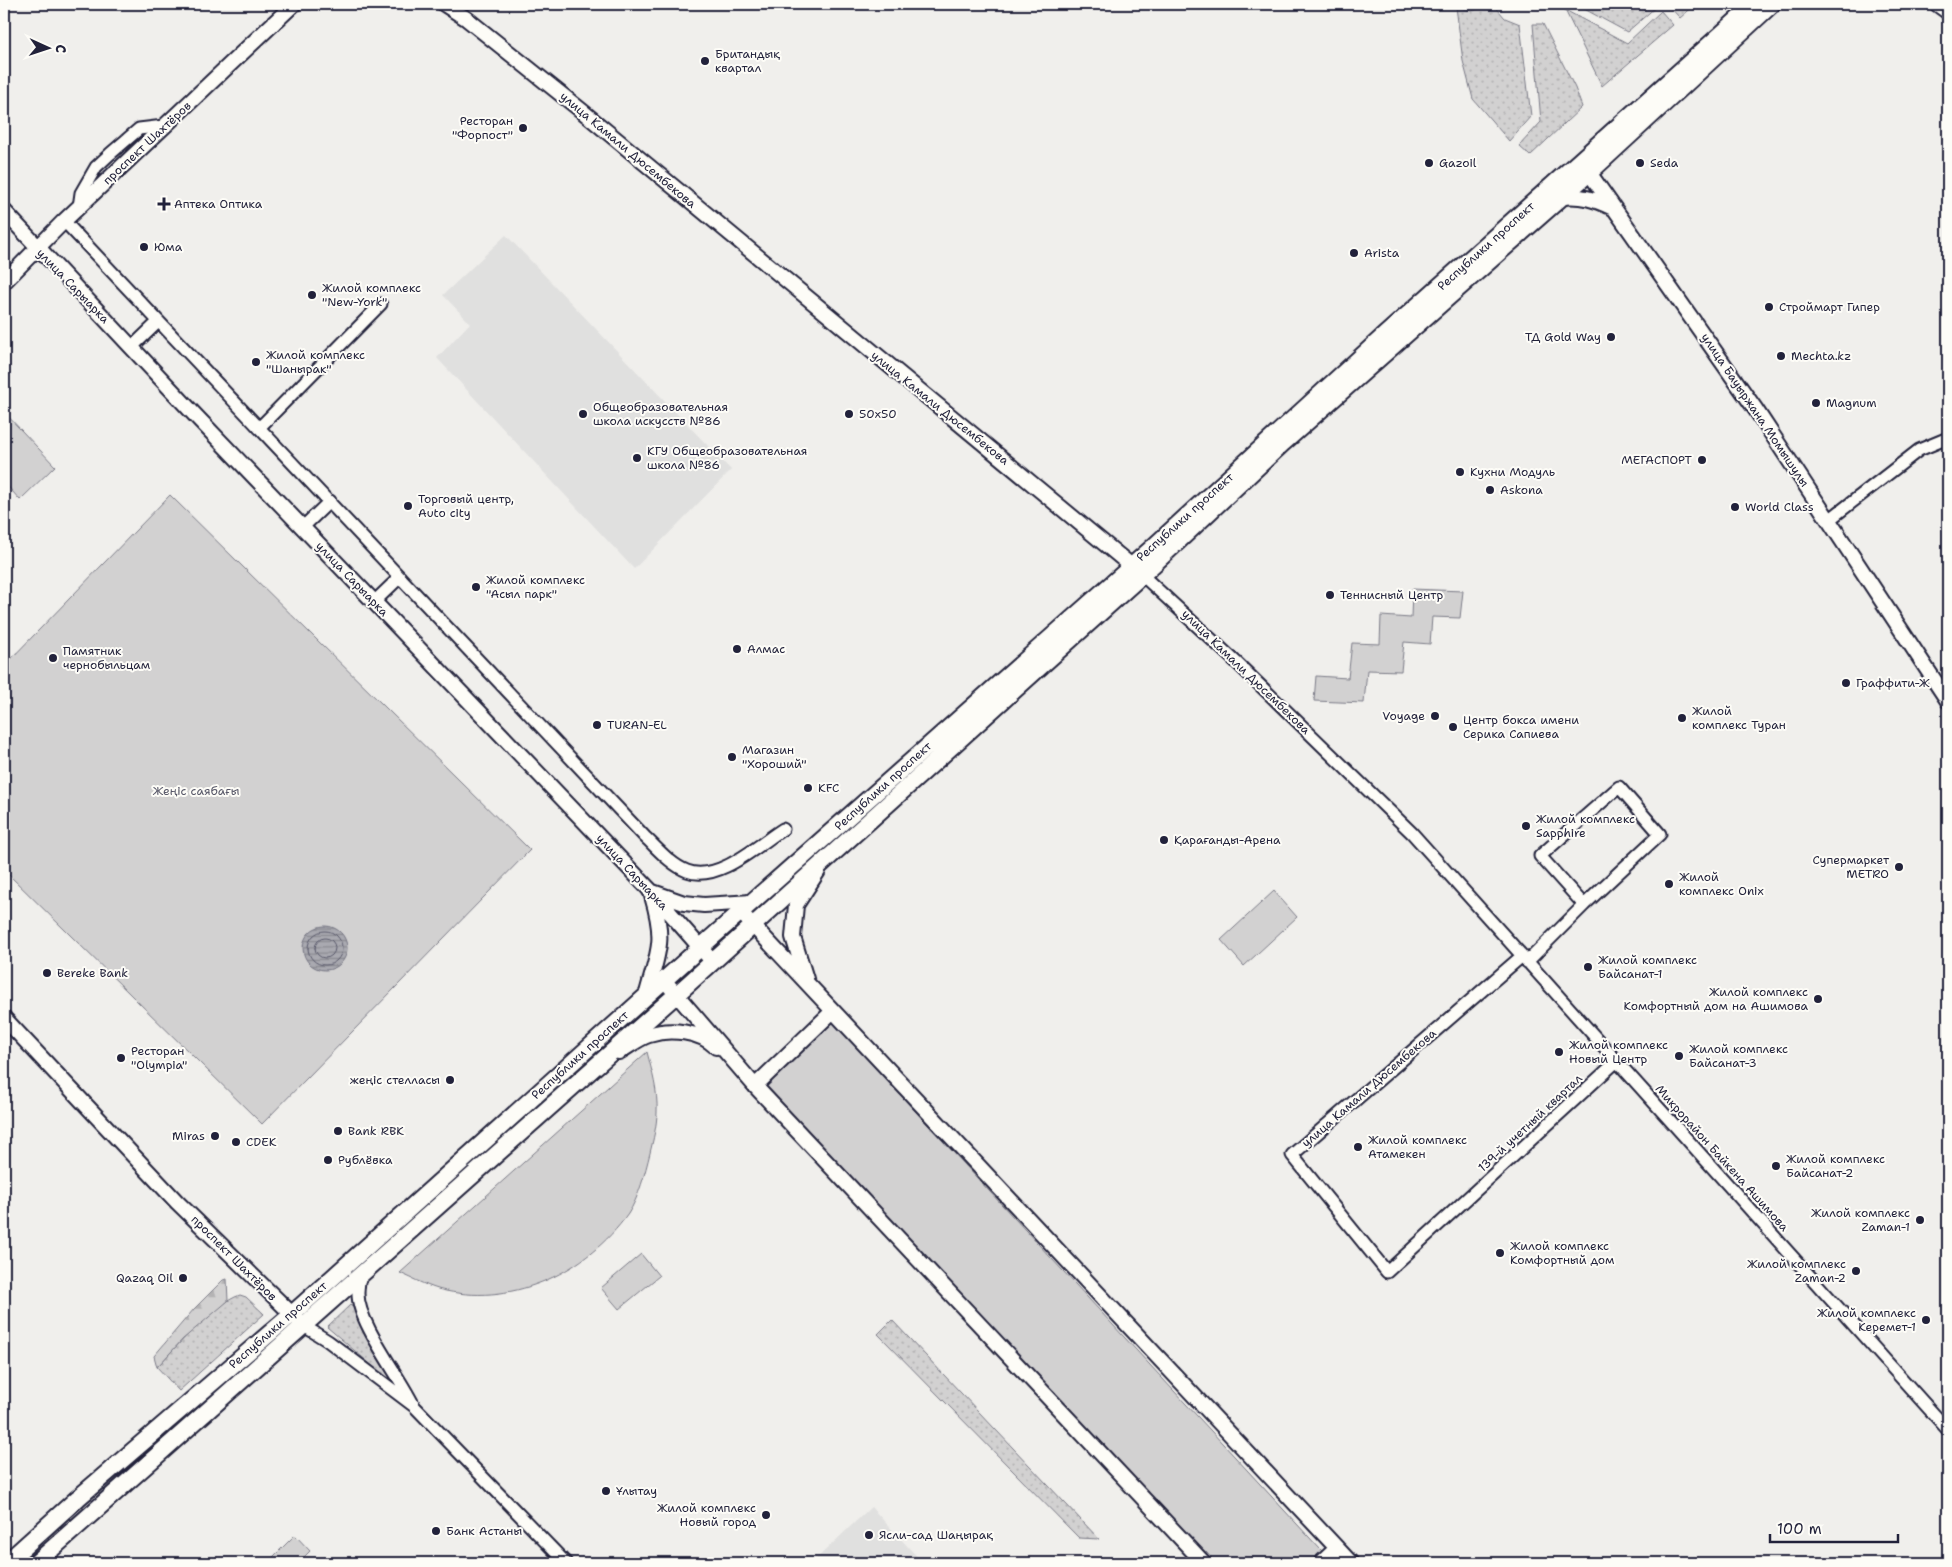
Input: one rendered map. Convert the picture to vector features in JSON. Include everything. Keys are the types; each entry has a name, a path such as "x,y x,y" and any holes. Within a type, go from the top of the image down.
{"highway":[{"name":"Республики проспект","path":"36,1563 677,994 825,860 1137,570 1385,335 1585,167 1755,4"},
{"name":"Республики проспект","path":"6,1563 78,1498 291,1315 701,947 1284,443 1562,197 1585,167 1603,160 1772,4"}],"main road":[{"name":"проспект Шахтёров","path":"4,282 64,221 294,4"},
{"path":"444,4 467,19"},
{"path":"458,4 467,19"},
{"path":"1937,4 1948,12"},
{"name":"улица Камали Дюсембекова","path":"467,19 1137,570"},
{"path":"1603,160 1601,173 1616,209"},
{"name":"улица Бауыржана Момышулы","path":"1585,167 1756,410 1948,700"},
{"path":"1562,197 1578,196 1597,200 1616,209"},
{"name":"улица Сарыарка","path":"4,211 37,249 650,890 712,961"},
{"path":"808,984 793,937 796,906 825,860"},
{"path":"650,890 684,903 747,907 752,925 1351,1563"},
{"path":"646,997 661,943 660,924 650,890"},
{"path":"664,980 751,1081"},
{"path":"751,1081 833,1011"},
{"name":"проспект Шахтёров","path":"4,1018 177,1202 304,1326"},
{"path":"598,1064 648,1035 667,1032 691,1034 710,1041 751,1081 1204,1563"},
{"path":"1321,1563 1337,1548"}],"street":[{"path":"64,221 645,837 670,860 688,871 706,872 735,863 783,829"},
{"path":"259,428 381,304"},
{"path":"132,347 158,322"},
{"path":"1829,520 1919,450 1948,438"},
{"path":"303,527 330,501"},
{"name":"улица Камали Дюсембекова","path":"1137,570 1236,662 1395,816"},
{"path":"374,602 400,577"},
{"path":"1524,959 1584,905 1660,834 1619,787 1540,856 1584,905"},
{"name":"Микрорайон Байкена Ашимова","path":"1395,816 1948,1430"},
{"name":"улица Камали Дюсембекова","path":"1461,1206 1387,1272 1292,1155 1524,959"},
{"name":"139-й учетный квартал","path":"1461,1206 1617,1061"},
{"path":"360,1275 358,1294 360,1307 377,1344 404,1384 414,1406"},
{"name":"проспект Шахтёров","path":"304,1326 328,1341 414,1406 566,1563"}],"shaded area":[{"name":"Общеобразовательная школа искусств №86","path":"506,235 731,470 634,569 437,358 470,323 443,295"},
{"name":"Ясли-сад Шаңырақ","path":"871,1507 923,1563 812,1563"}],"green space":[{"path":"1493,4 1505,18 1520,24 1531,116 1509,141 1473,99 1463,61 1456,7 1472,11"},
{"path":"1575,4 1655,4 1657,6 1627,32"},
{"path":"1667,4 1696,4 1680,18"},
{"path":"1565,10 1627,43 1661,11 1673,25 1602,86"},
{"path":"1533,24 1543,24 1575,88 1582,107 1530,156 1519,146 1541,122"},
{"path":"4,412 55,466 20,500 4,482"},
{"name":"Жеңіс саябағы","path":"170,495 530,850 262,1124 4,870 4,666"},
{"path":"1412,589 1463,591 1460,618 1432,617 1430,644 1404,642 1401,671 1367,670 1364,703 1314,701 1316,676 1348,678 1352,643 1380,644 1381,616 1411,618"},
{"path":"1274,891 1297,917 1244,966 1221,940"},
{"path":"831,1020 1333,1563 1210,1563 761,1082"},
{"path":"647,1052 656,1089 657,1112 655,1132 646,1169 628,1214 592,1252 548,1280 524,1288 498,1293 472,1294 440,1290 400,1273"},
{"path":"641,1254 659,1276 619,1309 601,1288"},
{"path":"227,1279 228,1301 183,1339 157,1367 154,1356 194,1309 223,1280"},
{"path":"240,1295 246,1297 264,1314 179,1391 157,1367 208,1316"},
{"path":"351,1304 363,1328 397,1381 396,1386 327,1327"},
{"path":"892,1320 1099,1539 1079,1538 878,1334"},
{"path":"275,1334 278,1338 23,1563 16,1563"},
{"path":"295,1535 310,1551 298,1563 267,1563"}],"water":[{"path":"325,926 337,930 343,936 347,948 343,960 337,966 325,970 313,966 307,960 303,948 307,936 313,930"}],"place":[{"name":"Британдық квартал","path":"705,61"},
{"name":"Ресторан \"Форпост\"","path":"523,128"},
{"name":"Gazoil","path":"1429,163"},
{"name":"Seda","path":"1640,163"},
{"name":"Аптека Оптика","path":"164,204"},
{"name":"Юма","path":"144,247"},
{"name":"Arista","path":"1354,253"},
{"name":"Жилой комплекс \"New-York\"","path":"312,295"},
{"name":"Строймарт Гипер","path":"1769,307"},
{"name":"ТД Gold Way","path":"1611,337"},
{"name":"Mechta.kz","path":"1781,356"},
{"name":"Жилой комплекс \"Шанырак\"","path":"256,362"},
{"name":"Magnum","path":"1816,403"},
{"name":"Общеобразовательная школа искусств №86","path":"583,414"},
{"name":"50х50","path":"849,414"},
{"name":"КГУ Общеобразовательная школа №86","path":"637,458"},
{"name":"МЕГАСПОРТ","path":"1702,460"},
{"name":"Кухни Модуль","path":"1460,472"},
{"name":"Askona","path":"1490,490"},
{"name":"Торговый центр, Auto city","path":"408,506"},
{"name":"World Class","path":"1735,507"},
{"name":"Жилой комплекс \"Асыл парк\"","path":"476,587"},
{"name":"Теннисный Центр","path":"1330,595"},
{"name":"Алмас","path":"737,649"},
{"name":"Памятник чернобыльцам","path":"53,658"},
{"name":"Граффити-Ж","path":"1846,683"},
{"name":"Voyage","path":"1435,716"},
{"name":"Жилой комплекс Туран","path":"1682,718"},
{"name":"TURAN-EL","path":"597,725"},
{"name":"Центр бокса имени Серика Сапиева","path":"1453,727"},
{"name":"Магазин \"Хороший\"","path":"732,757"},
{"name":"KFC","path":"808,788"},
{"name":"Жилой комплекс Sapphire","path":"1526,826"},
{"name":"Қарағанды-Арена","path":"1164,840"},
{"name":"Супермаркет METRO","path":"1899,867"},
{"name":"Жилой комплекс Onix","path":"1669,884"},
{"name":"Жилой комплекс Байсанат-1","path":"1588,967"},
{"name":"Bereke Bank","path":"47,973"},
{"name":"Жилой комплекс Комфортный дом на Ашимова","path":"1818,999"},
{"name":"Жилой комплекс Новый Центр","path":"1559,1052"},
{"name":"Жилой комплекс Байсанат-3","path":"1679,1056"},
{"name":"Ресторан \"Olympia\"","path":"121,1058"},
{"name":"жеңіс стелласы","path":"450,1080"},
{"name":"Bank RBK","path":"338,1131"},
{"name":"Miras","path":"215,1136"},
{"name":"CDEK","path":"236,1142"},
{"name":"Жилой комплекс Атамекен","path":"1358,1147"},
{"name":"Рублёвка","path":"328,1160"},
{"name":"Жилой комплекс Байсанат-2","path":"1776,1166"},
{"name":"Жилой комплекс Zaman-1","path":"1920,1220"},
{"name":"Жилой комплекс Комфортный дом","path":"1500,1253"},
{"name":"Жилой комплекс Zaman-2","path":"1856,1271"},
{"name":"Qazaq Oil","path":"183,1278"},
{"name":"Жилой комплекс Керемет-1","path":"1926,1320"},
{"name":"Ұлытау","path":"606,1491"},
{"name":"Жилой комплекс Новый город","path":"766,1515"},
{"name":"Банк Астаны","path":"436,1531"},
{"name":"Ясли-сад Шаңырақ","path":"869,1535"}]}
